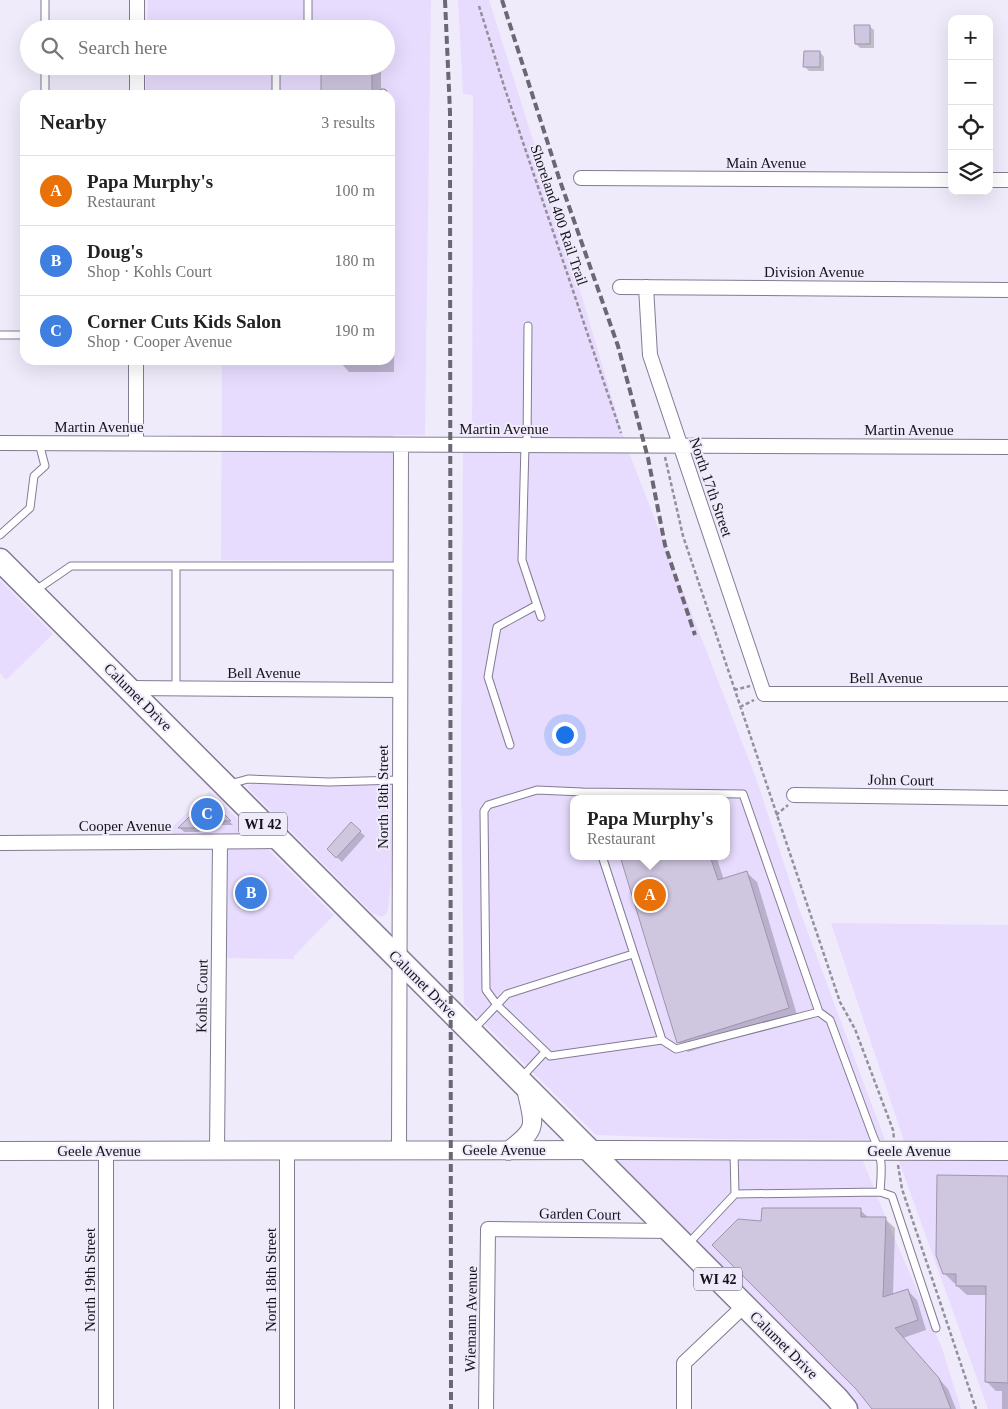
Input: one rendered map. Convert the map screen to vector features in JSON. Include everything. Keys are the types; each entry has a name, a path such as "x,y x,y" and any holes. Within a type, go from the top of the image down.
{"main road":[{"name":"Calumet Drive","path":"0,560 745,1305 846,1409"}],"street":[{"path":"137,0 137,20"},
{"path":"137,75 137,90"},
{"name":"Main Avenue","path":"581,178 948,180"},
{"path":"993,180 1008,180"},
{"name":"Division Avenue","path":"620,287 1008,290"},
{"name":"North 17th Street","path":"646,287 650,355 764,694"},
{"path":"136,365 136,443"},
{"name":"Martin Avenue","path":"0,443 1008,447"},
{"name":"North 18th Street","path":"399,1150 398,958 401,445"},
{"name":"Bell Avenue","path":"128,688 400,690"},
{"name":"Bell Avenue","path":"764,694 1008,694"},
{"name":"John Court","path":"794,795 1008,798"},
{"name":"Cooper Avenue","path":"0,843 281,841"},
{"name":"Kohls Court","path":"217,1151 220,842"},
{"path":"508,1150 527,1136 532,1128 532,1116 522,1084"},
{"name":"North 18th Street","path":"288,1150 288,1409"},
{"name":"Geele Avenue","path":"0,1151 1008,1151"},
{"name":"North 19th Street","path":"106,1151 106,1409"},
{"name":"Garden Court","path":"488,1229 678,1239"},
{"name":"Wiemann Avenue","path":"486,1409 488,1229"},
{"path":"684,1409 684,1363 745,1305"}],"lane":[{"path":"45,0 45,20"},
{"path":"308,0 308,20"},
{"path":"45,75 45,90"},
{"path":"276,75 276,90"},
{"path":"528,326 522,560 541,617"},
{"path":"0,335 20,335"},
{"path":"0,535 30,508 34,476 45,466 38,443"},
{"path":"33,593 71,566 400,566"},
{"path":"176,566 176,688"},
{"path":"510,745 488,677 497,627 537,605"},
{"path":"226,786 248,779 329,782 399,780"},
{"path":"662,1040 552,1057 497,1005 486,990 485,808 488,805 538,790 583,795 743,794 819,1012 830,1020 872,1136 888,1151 882,1168 880,1192"},
{"path":"603,860 662,1040 676,1049 819,1012"},
{"path":"471,1032 507,994 633,954"},
{"path":"522,1084 545,1052"},
{"path":"734,1150 735,1194"},
{"path":"678,1239 735,1194 880,1192 892,1196 936,1328"}],"path":[{"name":"Shoreland 400 Rail Trail","path":"479,6 507,96 620,431"},
{"path":"665,454 683,536 840,1002 855,1029 893,1130 888,1151 976,1409"}],"shaded area":[{"path":"148,0 431,0 425,435 393,435 392,561 221,560 222,365 395,365 395,90 146,90 146,75 395,75 395,20 147,20"},
{"path":"458,0 489,0 577,280 626,445 756,778 798,906 885,1140 713,1139 596,1135 464,1004 461,774 463,453 472,453 473,95 463,94"},
{"path":"0,580 53,634 6,680 0,673"},
{"path":"255,782 335,785 392,784 392,873 386,915 381,917 372,913 247,787"},
{"path":"210,791 334,915 294,956 294,959 227,958 228,833 173,834 170,829"},
{"path":"831,923 1008,925 1008,1141 904,1141"},
{"path":"589,1150 859,1151 942,1348 961,1409 846,1409"},
{"path":"895,1150 1008,1151 1008,1409 988,1409"}],"building":[{"path":"854,25 870,25 870,44 855,44"},
{"path":"804,51 820,51 820,67 803,67"},
{"path":"321,75 372,75 372,90 321,90"},
{"path":"208,798 231,821 209,821 204,826 200,822 194,828 178,828"},
{"path":"351,822 361,831 336,858 327,849"},
{"path":"621,860 711,860 718,880 747,871 789,1008 677,1043"},
{"path":"937,1175 1008,1176 1008,1383 985,1382 986,1286 956,1286 956,1274 943,1274 936,1255"},
{"path":"762,1208 861,1208 861,1217 886,1217 883,1297 908,1289 918,1320 895,1328 939,1378 951,1409 872,1409 856,1389 712,1245 738,1219 761,1221"}],"railway":[{"path":"445,0 450,112 451,1409"},
{"path":"502,0 559,178 618,346 648,458 665,545 695,635"}],"place":[{"name":"Corner Cuts Kids Salon","path":"207,814"},
{"name":"Doug's","path":"251,893"},
{"name":"Papa Murphy's","path":"650,895"}]}
